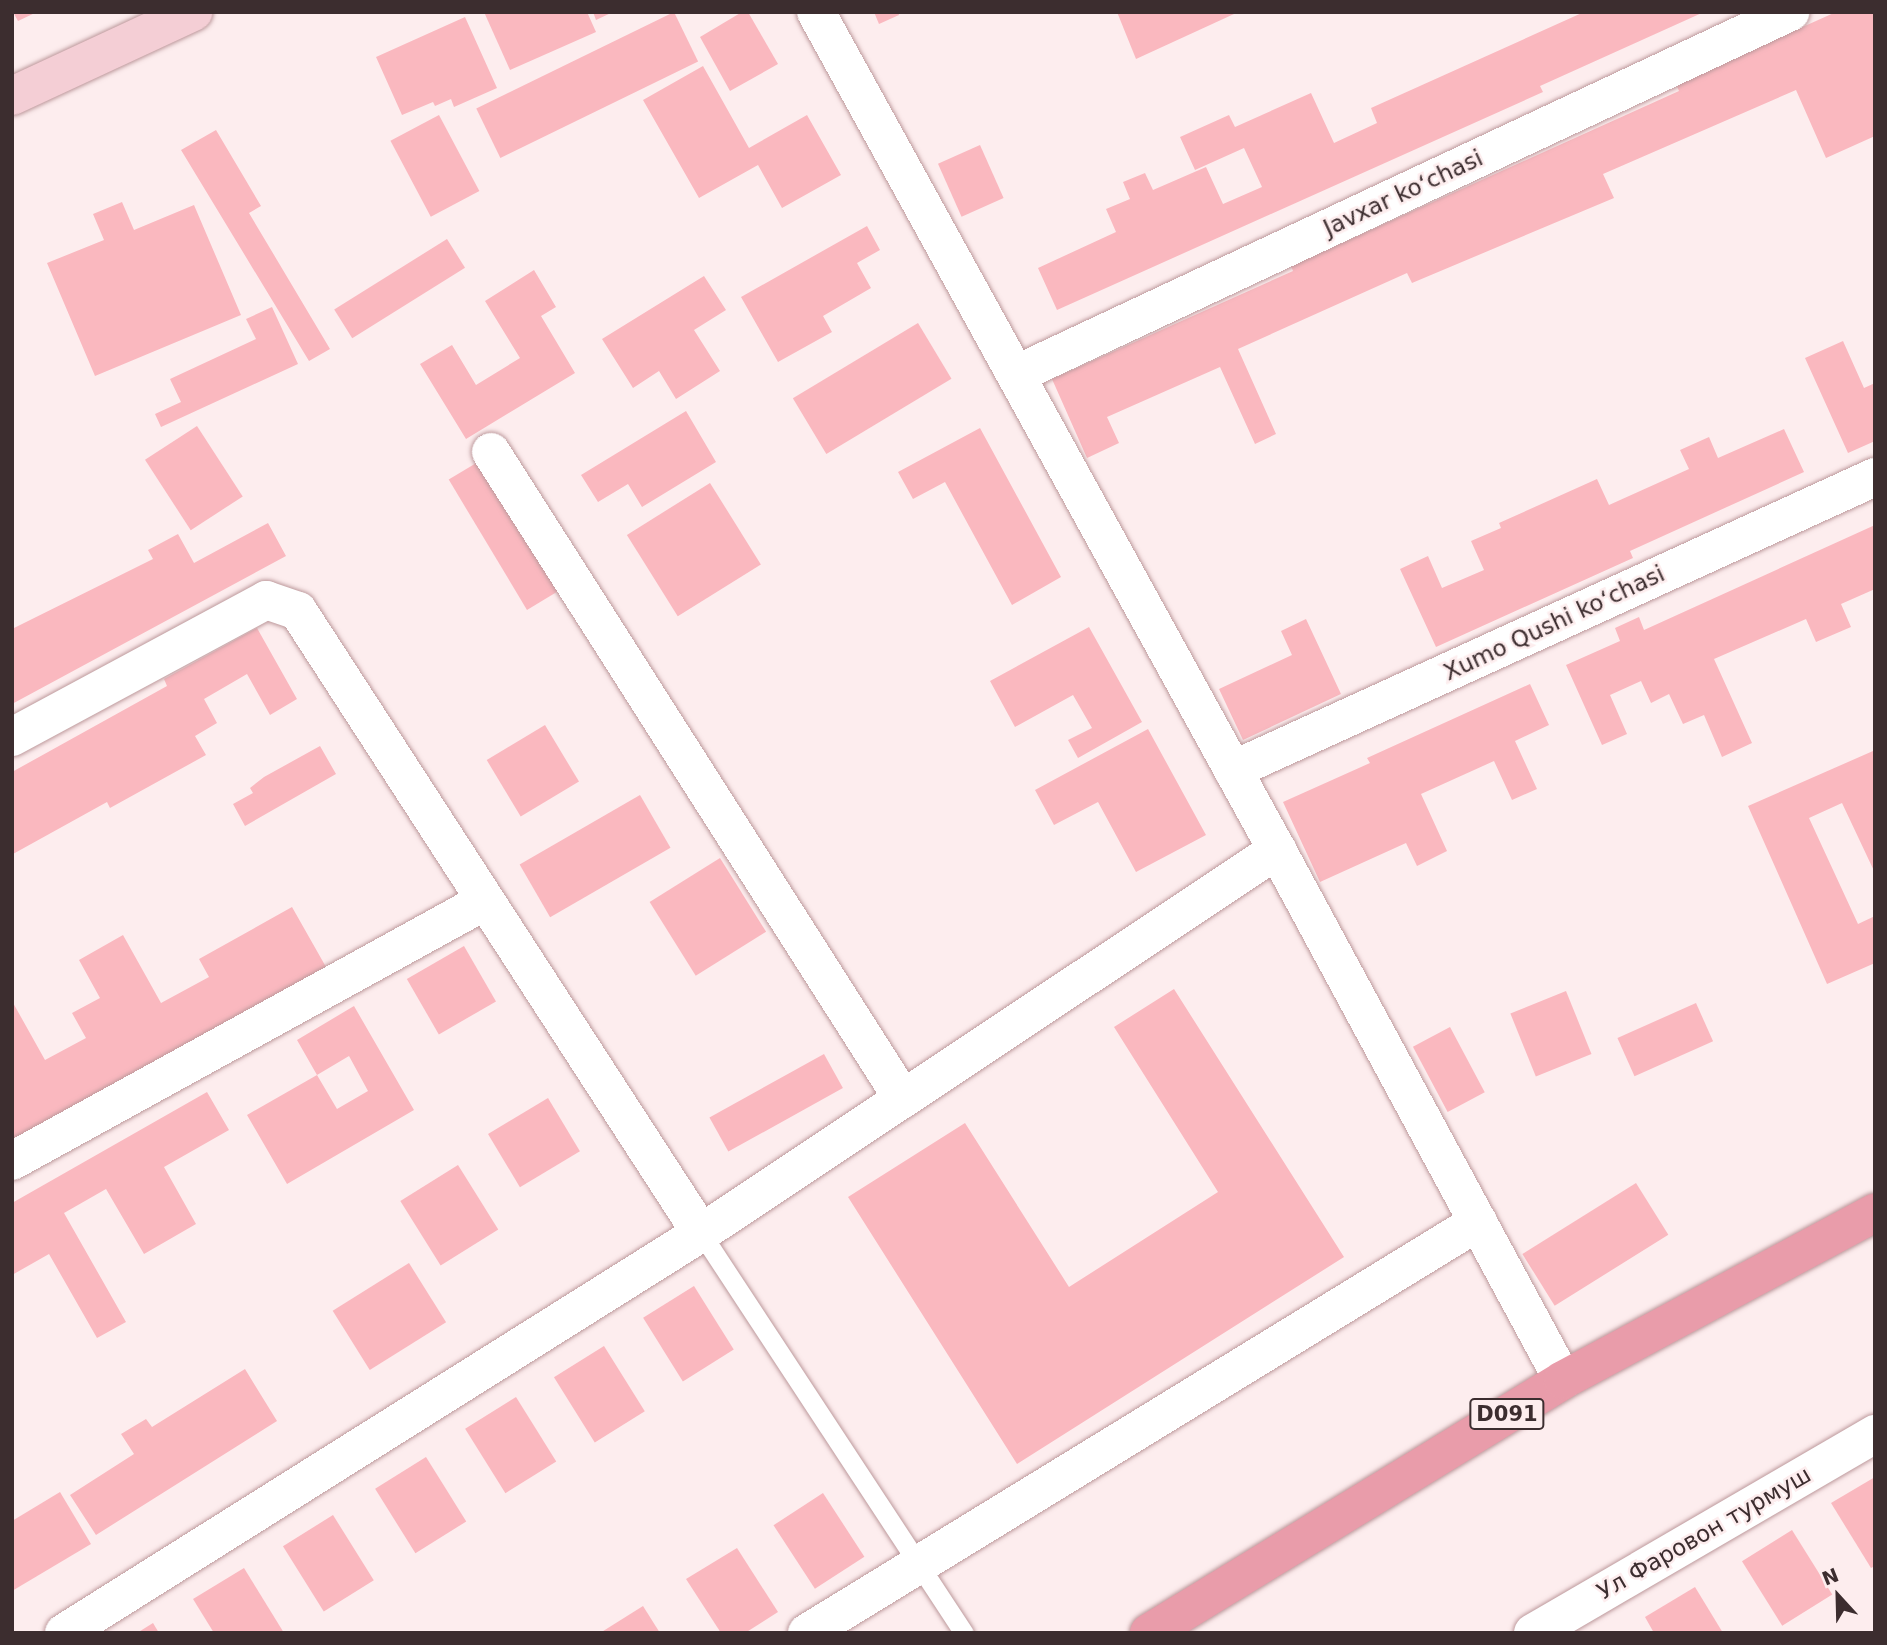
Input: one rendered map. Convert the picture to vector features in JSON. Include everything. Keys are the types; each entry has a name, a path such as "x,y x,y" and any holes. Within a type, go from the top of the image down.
{"main road":[{"name":"D091","path":"1149,1633 1563,1380 1875,1213"}],"street":[{"path":"816,12 1277,850 1563,1380"},
{"name":"Javxar koʻchasi","path":"1017,374 1790,12"},
{"path":"12,96 187,13"},
{"path":"491,452 903,1099"},
{"name":"Xumo Qushi koʻchasi","path":"1233,770 1875,477"},
{"path":"12,737 266,600 298,611 701,1233"},
{"path":"64,1633 701,1233 1277,850"},
{"path":"12,1161 485,901"},
{"path":"807,1633 919,1561 1478,1222"},
{"name":"Ул Фаровон турмуш","path":"1533,1633 1875,1434"}],"lane":[{"path":"701,1233 964,1633"}],"building":[{"path":"13,12 37,12 18,21"},
{"path":"484,12 587,12 596,32 510,70"},
{"path":"593,12 613,12 596,20"},
{"path":"674,12 698,61 500,158 476,108"},
{"path":"742,12 748,12 778,64 730,91 700,37"},
{"path":"874,12 898,12 899,15 879,24"},
{"path":"1117,12 1234,12 1234,14 1136,59"},
{"path":"1584,12 1704,12 1540,86 1543,92 1057,310 1038,268 1116,232 1106,209 1130,199 1123,182 1145,173 1153,190 1206,167 1223,204 1262,187 1244,148 1195,170 1180,137 1229,115 1235,127 1311,93 1334,143 1377,123 1371,108"},
{"path":"1836,12 1875,12 1875,136 1826,158 1796,90 1603,174 1614,198 1412,283 1407,273 1238,349 1276,434 1255,444 1220,367 1107,417 1119,443 1087,458 1052,379 1293,271 1291,266 1679,91 1676,84"},
{"path":"465,17 497,88 454,107 451,99 435,106 433,102 402,115 376,57"},
{"path":"703,66 749,148 807,115 841,175 782,208 758,165 699,198 643,100"},
{"path":"439,115 479,191 431,217 390,141"},
{"path":"216,130 261,206 249,213 330,349 309,361 181,150"},
{"path":"980,145 1004,198 962,217 938,164"},
{"path":"122,202 134,230 194,205 241,315 95,376 47,263 104,240 93,214"},
{"path":"867,226 880,250 857,263 871,288 823,316 832,332 778,362 741,297"},
{"path":"447,239 465,268 352,338 334,309"},
{"path":"534,270 556,307 541,316 575,373 466,439 420,364 452,345 476,385 520,358 485,301"},
{"path":"704,276 726,310 694,330 720,371 676,399 659,371 633,388 602,339"},
{"path":"272,307 298,364 161,427 155,414 181,402 170,379 256,339 246,319"},
{"path":"918,323 951,379 826,454 793,398"},
{"path":"1843,341 1864,388 1875,383 1875,441 1848,453 1805,358"},
{"path":"686,411 716,462 642,507 628,484 598,502 581,475"},
{"path":"197,426 243,496 191,530 145,460"},
{"path":"980,428 1061,577 1012,605 945,482 913,499 898,472"},
{"path":"1784,429 1804,472 1630,551 1633,558 1436,647 1400,569 1428,556 1442,588 1484,570 1471,541 1501,528 1499,523 1597,479 1609,505 1689,469 1680,450 1709,437 1718,458"},
{"path":"483,459 561,589 527,610 449,480"},
{"path":"710,483 761,564 678,616 627,535"},
{"path":"268,523 286,556 12,704 12,629 153,559 148,550 178,534 194,563"},
{"path":"1875,525 1875,589 1841,604 1851,627 1816,642 1806,619 1714,659 1752,743 1722,757 1704,715 1683,724 1669,694 1651,703 1641,681 1610,695 1627,734 1602,745 1566,665 1620,641 1615,628 1639,617 1644,630"},
{"path":"1306,619 1341,694 1243,740 1219,689 1292,655 1281,631"},
{"path":"1089,627 1142,722 1078,758 1068,740 1092,728 1073,695 1015,727 990,681"},
{"path":"257,628 297,699 270,715 247,674 204,699 217,723 195,736 206,755 110,808 107,802 13,854 12,860 12,772 167,686 164,679"},
{"path":"1530,684 1549,725 1515,741 1537,789 1512,800 1494,761 1421,794 1447,851 1417,866 1406,843 1320,882 1283,802 1370,763 1367,758"},
{"path":"545,725 579,782 521,817 487,760"},
{"path":"1148,729 1206,835 1136,872 1098,802 1054,825 1035,790"},
{"path":"320,746 336,774 245,826 233,804 253,793 250,788 264,777"},
{"path":"1873,751 1875,873 1842,803 1809,818 1858,924 1875,916 1875,963 1827,984 1748,806"},
{"path":"640,795 670,848 550,917 520,864"},
{"path":"720,858 766,932 696,976 650,902"},
{"path":"292,907 326,967 12,1142 12,1001 45,1060 86,1038 72,1013 100,998 79,960 123,935 161,1003 209,977 199,959"},
{"path":"464,946 496,1001 439,1034 407,979"},
{"path":"1174,989 1344,1257 1017,1464 848,1197 965,1123 1069,1287 1218,1192 1114,1027"},
{"path":"1566,991 1591,1054 1536,1077 1510,1013"},
{"path":"1696,1003 1713,1041 1635,1076 1617,1038"},
{"path":"354,1006 414,1110 287,1184 247,1115 317,1075 297,1040","holes":["349,1056 368,1091 337,1109 317,1075"]},
{"path":"1450,1027 1485,1092 1448,1112 1413,1047"},
{"path":"824,1054 843,1088 728,1152 709,1118"},
{"path":"207,1092 229,1130 164,1167 196,1224 144,1254 106,1189 64,1213 126,1322 97,1338 49,1254 12,1275 12,1203"},
{"path":"548,1098 580,1151 520,1187 488,1134"},
{"path":"458,1165 498,1229 441,1265 400,1201"},
{"path":"1636,1183 1668,1235 1555,1306 1522,1254"},
{"path":"409,1263 446,1322 370,1370 333,1311"},
{"path":"694,1286 734,1350 683,1381 643,1318"},
{"path":"604,1346 645,1411 595,1443 554,1377"},
{"path":"245,1369 277,1421 96,1535 70,1495 134,1454 121,1434 146,1419 152,1427"},
{"path":"516,1397 556,1461 505,1493 465,1429"},
{"path":"426,1457 466,1521 415,1553 375,1489"},
{"path":"1875,1477 1875,1566 1871,1568 1831,1503"},
{"path":"60,1492 91,1544 12,1591 12,1521"},
{"path":"823,1493 864,1557 815,1589 774,1525"},
{"path":"333,1515 374,1580 324,1612 283,1546"},
{"path":"1792,1530 1832,1594 1782,1626 1742,1561"},
{"path":"737,1548 778,1612 745,1633 721,1633 686,1579"},
{"path":"244,1568 284,1633 214,1633 193,1599"},
{"path":"1695,1587 1723,1633 1654,1633 1645,1617"},
{"path":"643,1606 660,1633 600,1633"},
{"path":"153,1623 159,1633 137,1633"}]}
